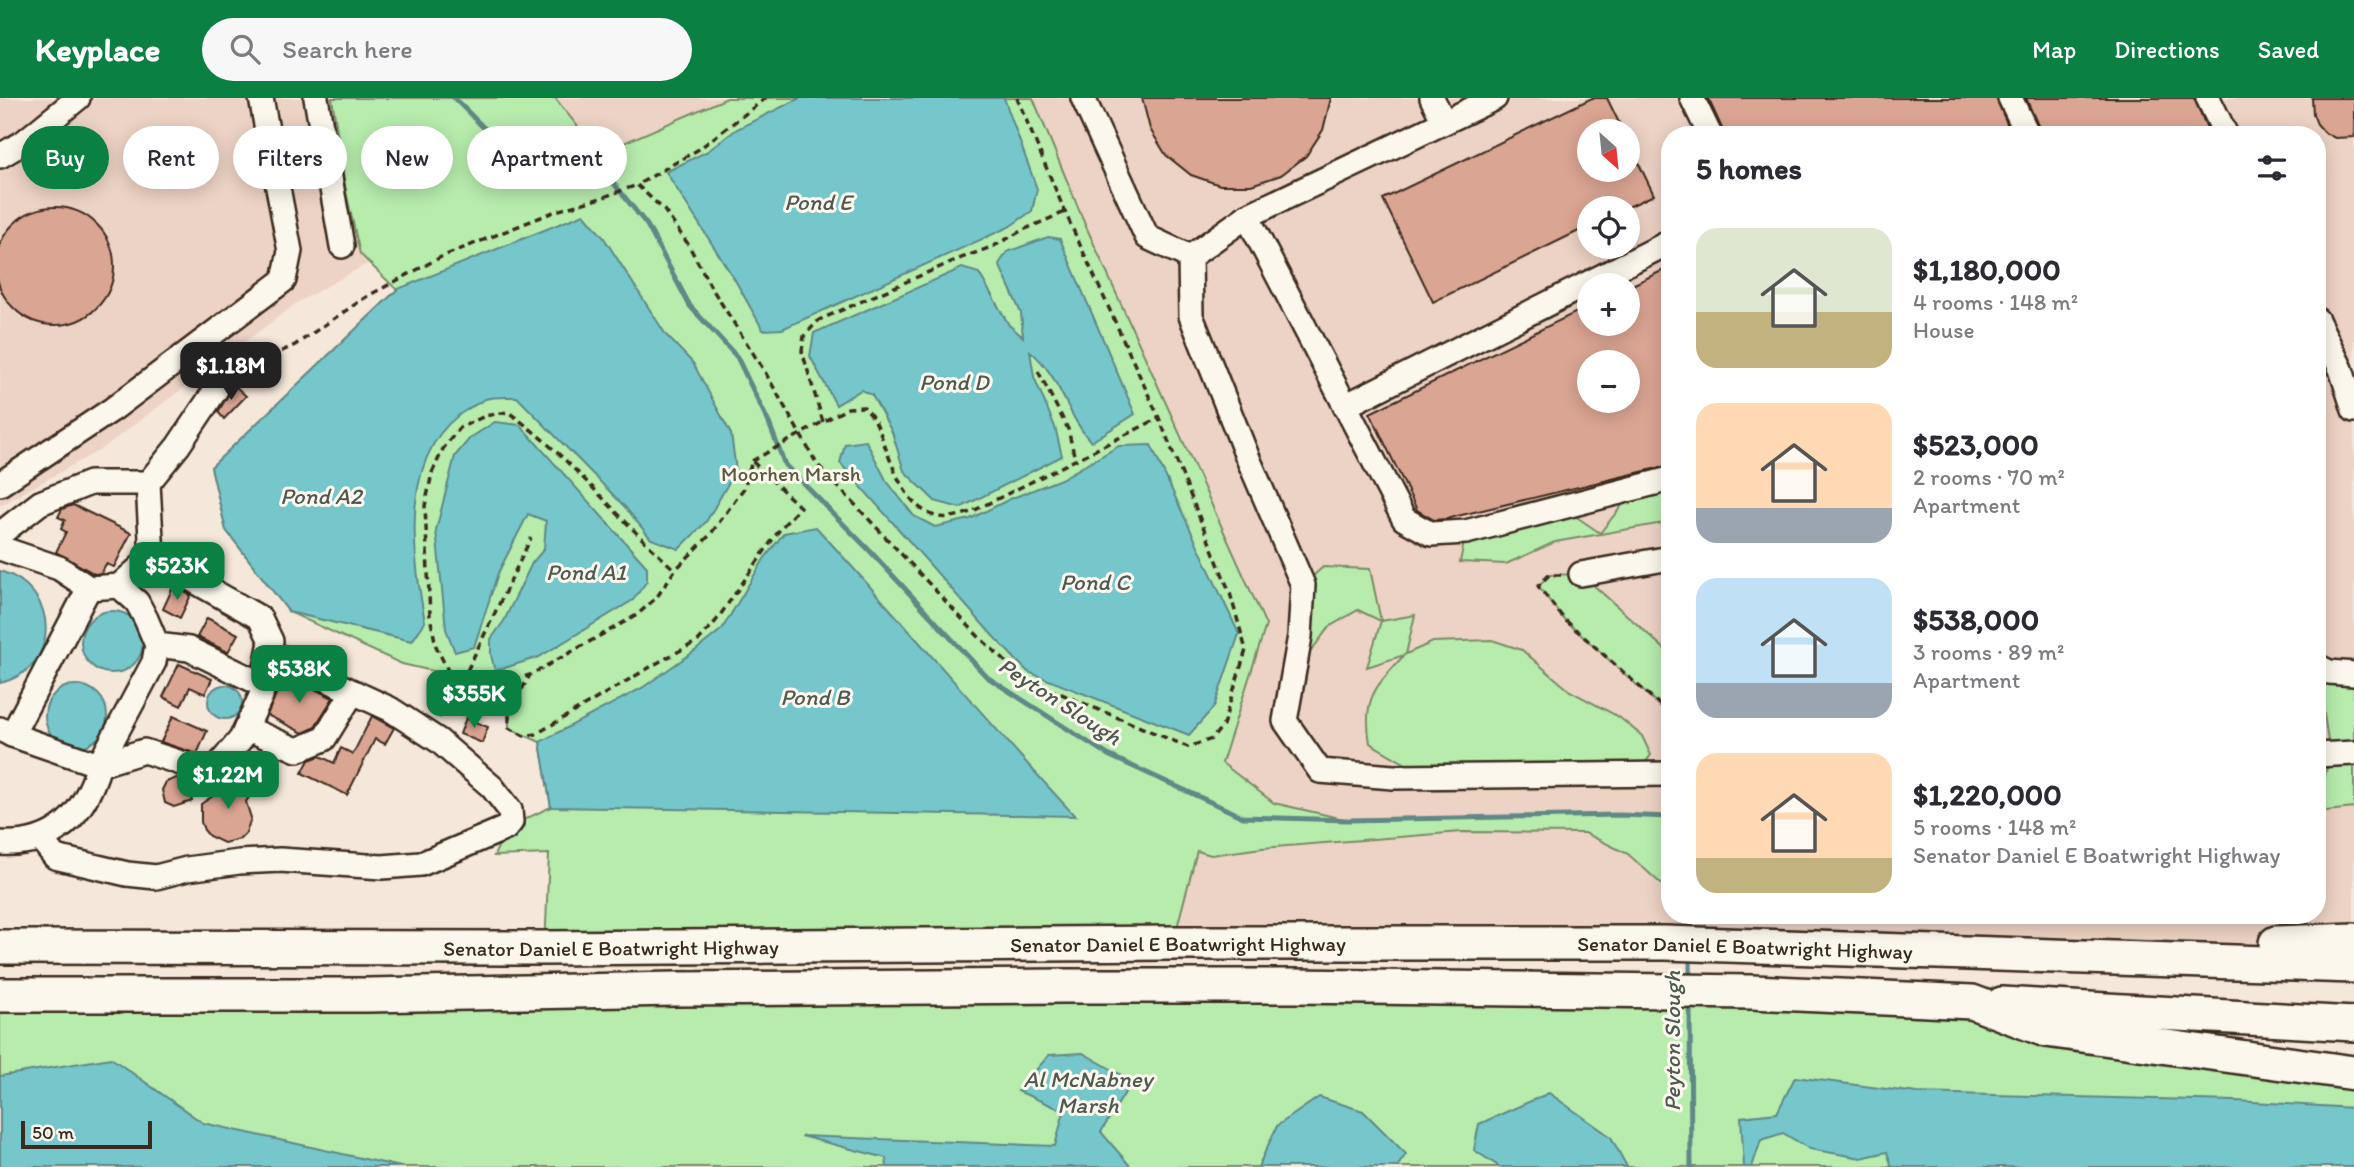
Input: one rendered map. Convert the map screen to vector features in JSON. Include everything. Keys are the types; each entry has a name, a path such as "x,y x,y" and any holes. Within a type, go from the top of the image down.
{"highway":[{"path":"2027,955 2354,940"},
{"name":"Senator Daniel E Boatwright Highway","path":"0,947 559,948 1172,943 1665,943 2354,965"},
{"name":"Senator Daniel E Boatwright Highway","path":"0,995 368,995 1025,986 1294,986 1718,992 1972,1002"},
{"path":"1972,1002 2354,1024"},
{"path":"1972,1002 2046,1030 2354,1073"}],"street":[{"path":"0,156 24,142 78,98"},
{"path":"0,484 113,409 284,280 290,251 261,98"},
{"path":"316,98 342,246"},
{"path":"1083,98 1147,237 1190,257"},
{"path":"1432,98 1444,122"},
{"path":"1190,257 1247,216 1495,98"},
{"path":"1692,98 1706,126"},
{"path":"2010,98 2024,126"},
{"path":"2208,98 2222,126"},
{"path":"1247,216 1404,519 1431,534 1466,532 1661,482"},
{"path":"1345,406 1661,247"},
{"path":"1190,257 1191,316 1247,456 1303,585 1300,636 1285,721 1320,771 1393,778 1661,774"},
{"path":"2326,338 2341,369 2354,410"},
{"path":"152,557 148,482 178,446 221,382"},
{"path":"0,534 40,503 90,484 148,482"},
{"path":"0,548 59,568 89,587 119,586 152,557"},
{"path":"89,587 6,732 99,765 144,751 212,773 241,739 261,696 271,641 260,618 152,557"},
{"path":"1581,574 1661,560"},
{"path":"0,843 41,839 52,835 72,819 93,786 99,765 153,662 157,645 137,602 119,586"},
{"path":"157,645 189,649 263,685"},
{"path":"41,839 55,857 127,874 156,877 187,869 239,862 280,860 382,867 421,864 506,828 511,822 510,810 503,800 439,741 390,709 270,652"},
{"path":"2326,670 2354,674"},
{"path":"246,728 298,750 324,739 353,692"},
{"path":"2326,755 2354,753"}],"path":[{"path":"221,382 251,364 295,345 366,297 441,257 556,211 636,185 699,149 765,98"},
{"path":"636,185 664,210 688,244 817,464 1016,675 1188,747 1212,739 1223,725 1246,649 1230,593 1159,418 1065,212 1017,98"},
{"path":"823,422 808,380 802,351 804,336 818,320 994,246 1065,212"},
{"path":"1038,371 1068,429 1075,459"},
{"path":"421,729 481,690 530,675 637,615 657,597 675,569 710,535 744,488 752,461 848,408 864,407 876,422 887,458 899,482 921,507 939,517 956,517 971,512 1159,418"},
{"path":"481,690 450,675 436,646 430,616 425,506 432,472 443,449 459,428 485,416 508,412 534,431 638,536 675,569"},
{"path":"530,675 509,712 509,728 524,736 536,734 698,641 716,621 780,529 800,508 752,461"},
{"path":"463,681 531,538"},
{"path":"1581,574 1549,575 1538,586 1564,619 1661,706"}],"shaded area":[{"path":"0,98 727,98 627,142 627,126 467,126 467,189 524,189 387,253 298,302 103,448 0,506"},
{"path":"1033,98 2354,98 2354,940 2027,955 1173,943 1212,794 1084,222"}],"green space":[{"name":"Moorhen Marsh","path":"332,98 555,98 577,126 467,126 467,189 627,189 627,142 727,98 1033,98 1084,222 1266,625 1222,763 1274,803 1348,820 1661,816 1661,884 1628,854 1585,833 1461,832 1262,848 1211,855 1197,851 1173,943 545,948 549,854 494,856 506,828 551,807 540,742 509,728 509,712 480,690 450,675 402,664 289,612 226,530 211,467 397,290 360,254 346,189 347,126 336,126"},
{"path":"1661,481 1661,523 1555,542 1506,564 1460,562 1466,532 1562,507 1600,533 1636,488"},
{"path":"1323,567 1370,569 1381,621 1358,610 1329,627 1293,675 1303,585"},
{"path":"1581,574 1661,646 1661,707 1564,619 1538,586 1549,575"},
{"path":"1415,615 1406,654 1433,642 1492,640 1522,650 1570,691 1619,717 1642,736 1651,755 1635,775 1428,777 1370,743 1370,703 1379,685 1404,655 1367,667 1381,621"},
{"path":"2326,668 2354,674 2354,808 2326,811 2326,772 2330,755 2326,728"},
{"path":"0,995 1972,1002 2354,1073 2354,1167 0,1167"}],"water":[{"name":"Pond E","path":"800,98 1004,98 1037,189 1032,211 1009,227 782,329 763,330 735,280 666,172 708,151 737,129"},
{"name":"Pond A2","path":"584,214 604,238 666,335 693,363 731,434 736,470 706,522 679,549 651,539 625,507 517,397 489,398 471,407 448,425 431,448 421,475 415,534 416,565 425,622 412,641 289,612 226,530 211,467 398,289"},
{"name":"Pond D","path":"1048,237 1060,239 1135,414 1091,442 1049,372 1030,351 1034,377 1055,427 1062,456 960,508 935,501 904,471 892,432 872,395 861,390 836,405 810,356 814,333 962,268 979,273 1009,325 1023,337 1021,313 999,264 1007,252"},
{"name":"Pond A1","path":"495,422 520,425 647,567 647,581 633,600 539,657 495,671 491,639 504,621 532,563 544,549 546,521 528,514 498,573 474,647 455,652 446,629 436,530 455,456 470,438"},
{"name":"Pond C","path":"866,441 886,480 914,516 935,527 970,519 1010,499 1061,479 1119,446 1151,445 1239,634 1214,707 1189,735 1028,672 840,463 845,444"},
{"name":"Pond B","path":"816,527 1075,816 551,807 540,742 642,688 696,650 722,629 764,559 784,533"},
{"path":"0,571 20,580 34,594 43,610 46,628 43,646 35,662 20,675 0,683"},
{"path":"106,611 118,611 134,620 141,630 141,654 134,664 118,673 106,673 95,668 86,659 81,648 81,636 86,625 95,616"},
{"path":"70,685 82,685 98,694 105,704 105,728 98,738 82,747 70,747 59,742 50,733 45,722 45,710 50,699 59,690"},
{"path":"225,685 237,690 242,702 237,714 225,719 213,714 208,702 213,690"},
{"name":"Al McNabney Marsh","path":"1083,1053 1132,1081 1101,1132 1131,1167 887,1167 886,1158 801,1136 1055,1146 1064,1111 1018,1091 1049,1055"},
{"path":"111,1058 203,1123 401,1167 0,1167 0,1076"},
{"path":"1795,1077 1917,1093 2236,1101 2354,1108 2354,1167 1892,1167 1887,1152 1861,1158 1810,1149 1783,1133 1761,1140 1752,1167 1744,1167 1741,1117 1777,1113"},
{"path":"1549,1093 1611,1137 1627,1167 1500,1167 1474,1150 1479,1124"},
{"path":"1319,1097 1363,1111 1406,1154 1397,1167 1258,1167 1277,1126"}],"building":[{"path":"1142,98 1331,98 1323,130 1306,156 1281,175 1251,185 1220,185 1191,175 1166,155 1150,129"},
{"path":"1592,98 1607,98 1617,119 1577,119 1577,182 1640,182 1640,166 1654,195 1640,202 1640,196 1577,196 1577,232 1433,302 1383,199"},
{"path":"1708,98 1996,98 2008,126 1721,126"},
{"path":"2026,98 2194,98 2206,126 2038,126"},
{"path":"2312,98 2354,98 2354,137 2335,138 2326,134 2326,126 2319,126 2313,114"},
{"path":"44,208 66,208 88,217 104,233 113,255 113,277 104,299 88,315 66,324 44,324 22,315 6,299 -1,282 -1,250 6,233 22,217"},
{"path":"1661,271 1661,467 1434,520 1417,510 1370,413 1577,312 1577,336 1640,336 1640,281"},
{"path":"234,385 246,396 224,419 218,412"},
{"path":"73,505 131,533 114,567 106,564 101,573 95,574 56,552 66,532 61,529 65,520 58,517 62,509"},
{"path":"173,587 191,595 180,618 163,609"},
{"path":"207,618 238,634 228,652 197,637"},
{"path":"179,664 212,679 205,694 190,687 181,706 163,697"},
{"path":"288,676 333,698 314,728 303,733 267,715"},
{"path":"173,716 207,731 197,754 161,742"},
{"path":"372,716 394,728 385,744 375,739 347,795 302,773 309,760 320,756 334,763 341,748 353,754"},
{"path":"466,718 488,727 482,743 460,734"},
{"path":"231,772 257,784 246,802 251,818 246,833 240,839 224,843 209,836 204,830 201,804 224,792"},
{"path":"179,777 184,779 189,788 192,801 174,807 165,803 162,790 166,782"}],"waterway":[{"name":"Peyton Slough","path":"454,98 519,163 608,176 647,225 690,306 737,357 769,423 785,465 870,551 987,677 1108,755 1243,817 1348,820 1661,817"},
{"name":"Peyton Slough","path":"1689,924 1689,933"},
{"name":"Peyton Slough","path":"1690,953 1690,979"},
{"name":"Peyton Slough","path":"1690,1002 1691,1167"}]}
